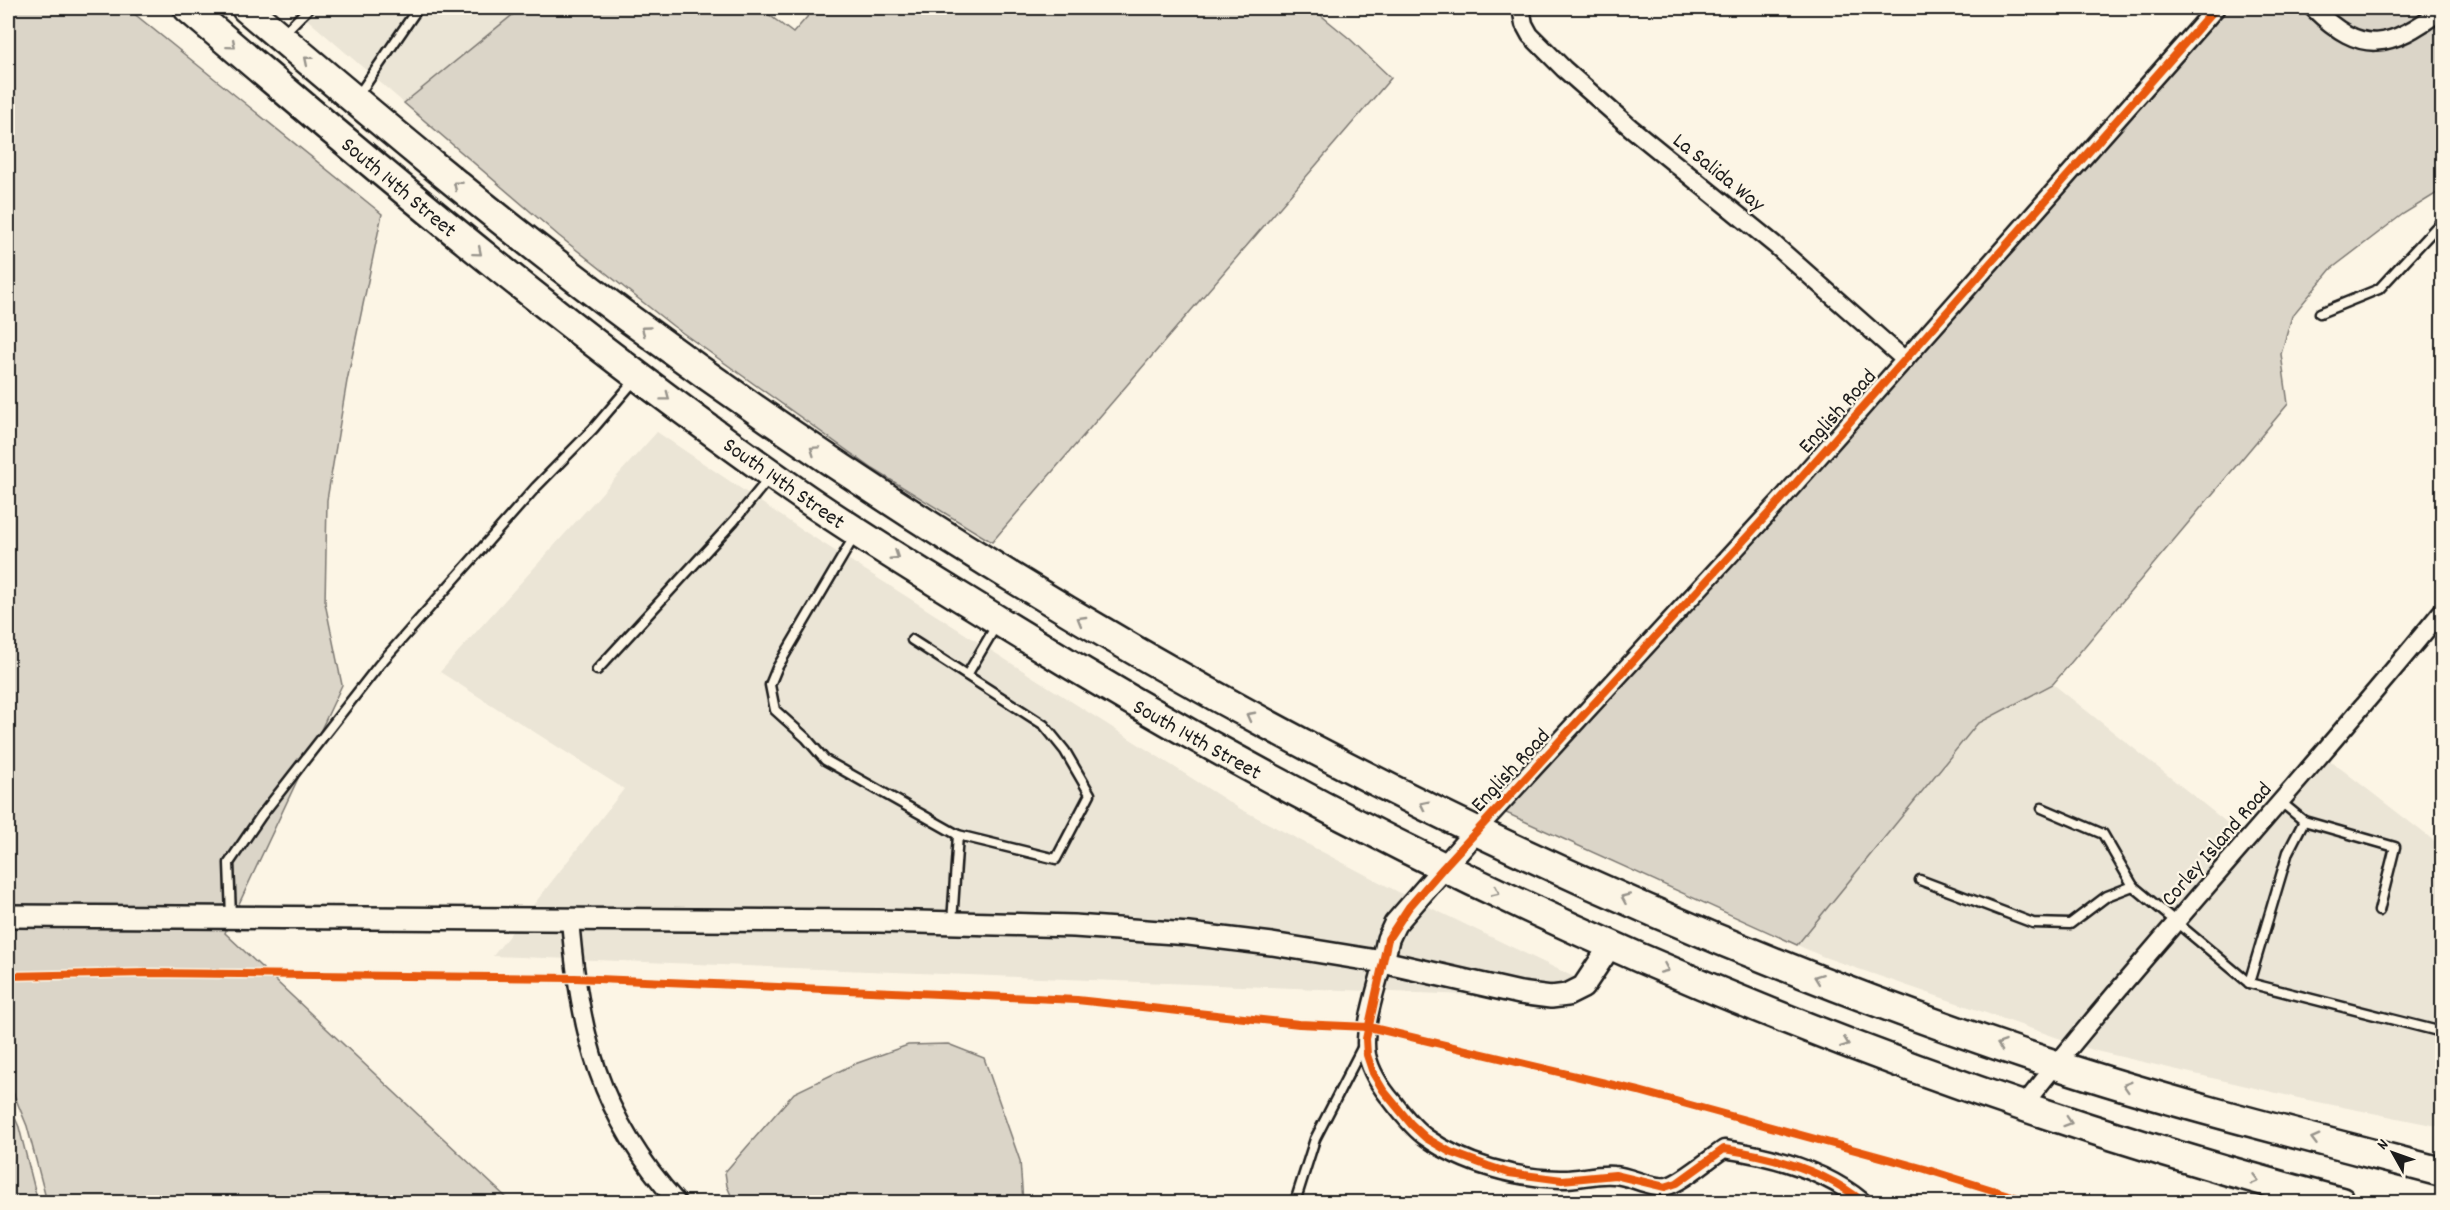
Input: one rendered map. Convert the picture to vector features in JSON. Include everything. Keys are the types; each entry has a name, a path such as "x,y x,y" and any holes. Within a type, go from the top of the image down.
{"highway":[{"name":"South 14th Street","path":"188,8 503,273 772,474 857,532 999,621 1119,695 1214,748 1443,868 1611,945 1813,1031 2022,1107 2182,1158 2341,1203"},
{"name":"South 14th Street","path":"246,8 529,243 709,377 833,463 1045,599 1232,706 1360,774 1476,831 1736,945 1933,1022 2056,1065 2248,1121 2442,1172"},
{"path":"638,376 651,368 671,367 709,377"}],"street":[{"name":"La Salida Way","path":"1521,8 1524,24 1530,35 1564,69 1631,128 1775,245 1905,360"},
{"name":"English Road","path":"1476,831 1779,502 2216,8"},
{"path":"2313,8 2349,36 2370,43 2392,40 2442,10"},
{"name":"Corley Island Road","path":"2022,1107 2175,922 2282,802 2442,611"},
{"path":"1476,831 1395,924 1388,939 1366,1039 1367,1055 1373,1073 1383,1090 1411,1124 1426,1138 1450,1152 1509,1173 1562,1180 1615,1174 1665,1187 1677,1183 1724,1149 1760,1154 1793,1165 1846,1188 1863,1203"},
{"path":"8,916 952,922 1074,926 1189,934 1272,944 1383,962 1551,998 1567,995 1582,987 1611,945"},
{"path":"570,919 575,978 585,1029 600,1078 616,1117 631,1144 655,1178 677,1203"}],"lane":[{"path":"280,36 309,8"},
{"path":"355,100 418,8"},
{"path":"2320,313 2379,289 2442,221"},
{"path":"231,918 229,863 261,816 379,665 528,496 592,429 638,376"},
{"path":"597,670 734,521 772,474"},
{"path":"857,532 777,668 770,685 775,710 806,738 825,760 958,835 1056,859 1090,794 1065,751 1044,725 912,640"},
{"path":"967,675 999,621"},
{"path":"2282,802 2304,821 2396,847 2379,911"},
{"path":"2042,808 2103,834 2133,886 2249,983 2442,1032"},
{"path":"2249,983 2288,852 2304,821"},
{"path":"952,922 958,835"},
{"path":"1920,880 2033,923 2070,924 2107,896 2133,886"},
{"path":"1295,1203 1315,1139 1366,1039"}],"shaded area":[{"path":"8,8 127,8 382,214 347,381 327,500 325,603 342,685 237,908 8,906"},
{"path":"294,8 521,8 404,103"},
{"path":"521,8 760,8 793,33 815,8 1312,8 1350,39 1391,78 992,542 873,469 673,326 559,236 404,103"},
{"path":"2215,8 2442,8 2442,190 2403,214 2331,269 2292,316 2281,354 2288,404 2053,684 1977,724 1797,945 1504,812"},
{"path":"657,432 799,528 1237,807 1404,895 1378,933 1375,950 1272,933 1189,924 1073,916 878,910 531,908 624,789 440,672"},
{"path":"2053,684 2255,845 2327,758 2442,847 2442,1127 2298,1098 2096,1051 1824,957 1797,945 1977,724"},
{"path":"1425,905 1576,978 1562,985 1550,987 1396,954 1404,930"},
{"path":"8,927 227,928 225,933 511,1202 47,1202 27,1126 8,1080"},
{"path":"514,929 880,931 1074,936 1272,954 1382,972 1493,996 493,956"},
{"path":"948,1044 984,1058 1020,1161 1023,1202 734,1202 727,1186 725,1172 794,1093 852,1065 908,1045"},
{"path":"8,1102 19,1127 38,1202 8,1202"}],"cycle path":[{"path":"1863,1202 1832,1181 1797,1166 1724,1149 1677,1183 1665,1187 1615,1175 1562,1180 1509,1173 1450,1152 1426,1138 1411,1124 1383,1090 1373,1073 1367,1055 1366,1039 1388,939 1409,907 1443,868 1779,502 2216,8"},
{"path":"8,976 146,973 575,978 1077,1000 1299,1024 1369,1027 1639,1091 1925,1169 2031,1202"}]}
